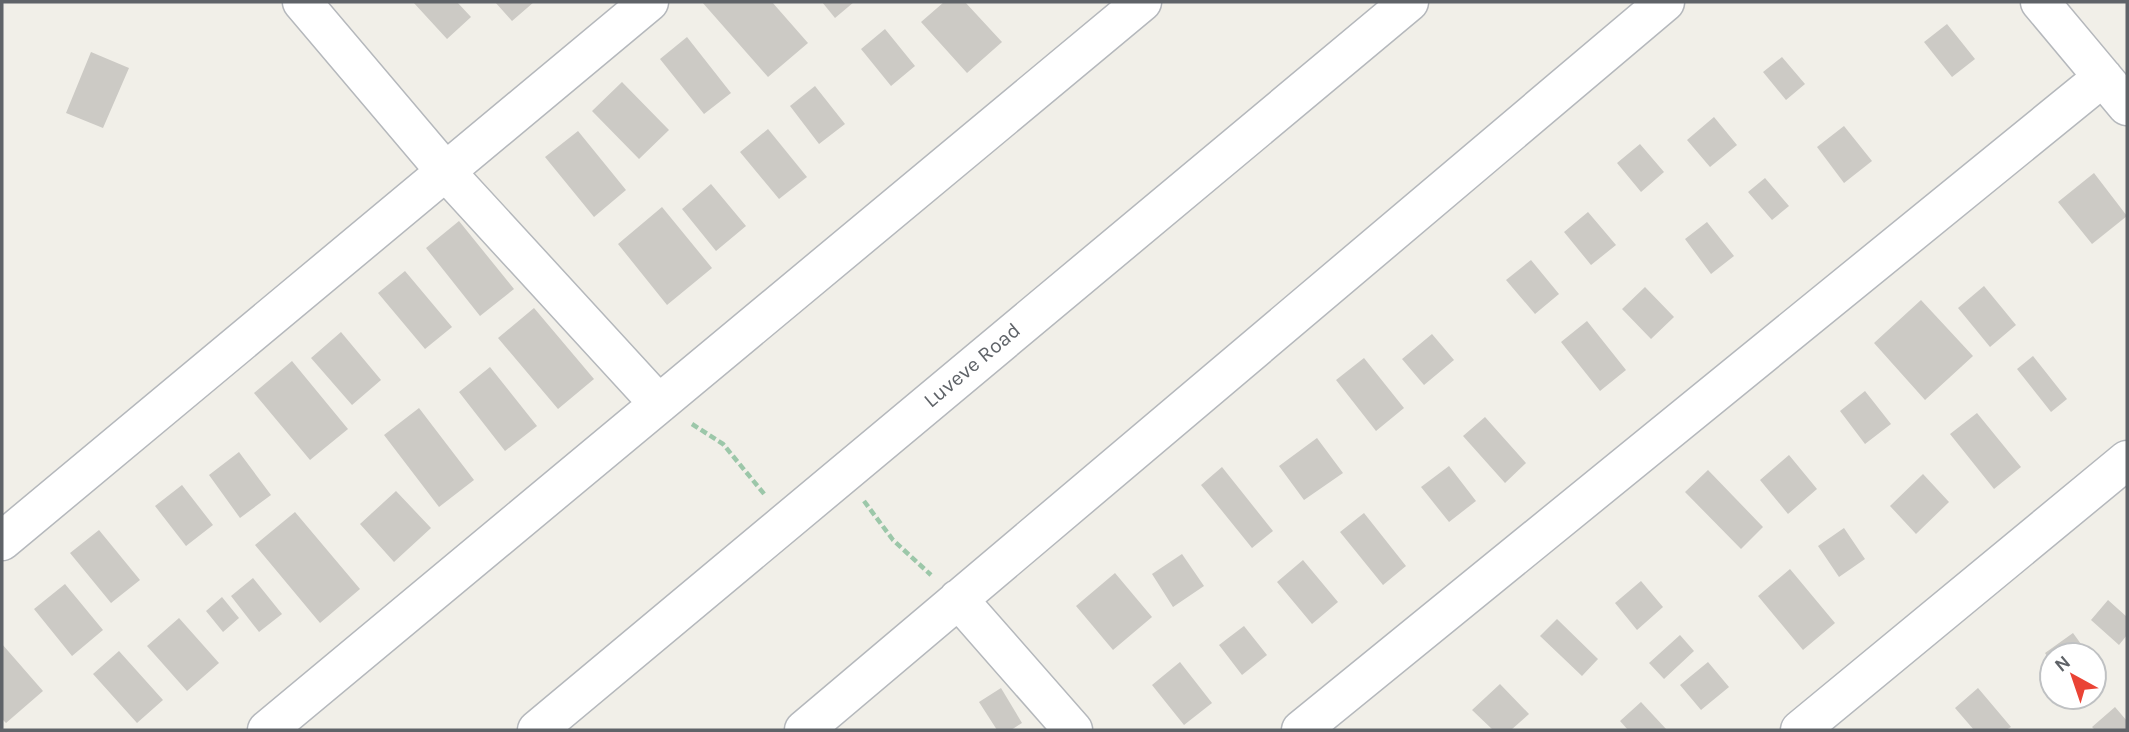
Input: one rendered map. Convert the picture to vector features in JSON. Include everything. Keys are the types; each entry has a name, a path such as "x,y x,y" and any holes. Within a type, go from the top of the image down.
{"street":[{"path":"302,2 446,172 659,404"},
{"path":"2,541 649,2"},
{"path":"267,730 1142,2"},
{"name":"Luveve Road","path":"537,730 1409,2"},
{"path":"804,730 1665,2"},
{"path":"2040,2 2127,106"},
{"path":"1301,730 2104,77"},
{"path":"1800,730 2127,460"},
{"path":"958,599 1073,730"}],"path":[{"path":"659,404 723,444 786,520"},
{"path":"843,472 893,540 958,599"}],"building":[{"path":"413,2 457,2 471,17 447,39"},
{"path":"495,2 534,2 512,21"},
{"path":"702,2 772,2 808,43 768,77"},
{"path":"822,2 854,2 835,18"},
{"path":"944,2 965,2 1002,42 967,73 921,22"},
{"path":"1947,24 1975,59 1952,77 1924,42"},
{"path":"885,29 915,66 891,86 861,49"},
{"path":"687,37 731,93 704,114 660,59"},
{"path":"91,52 129,68 103,128 66,113"},
{"path":"1782,57 1805,84 1786,100 1763,72"},
{"path":"622,82 669,130 639,159 592,111"},
{"path":"815,86 845,124 819,144 790,106"},
{"path":"1714,117 1737,145 1710,167 1687,140"},
{"path":"1844,126 1872,161 1844,183 1817,147"},
{"path":"768,129 807,177 779,199 740,152"},
{"path":"578,131 626,190 594,217 545,157"},
{"path":"1640,144 1664,172 1641,192 1617,163"},
{"path":"2094,173 2127,216 2092,244 2058,202"},
{"path":"1765,178 1789,206 1772,220 1748,192"},
{"path":"711,184 746,226 716,251 682,209"},
{"path":"662,207 712,268 667,305 618,244"},
{"path":"1588,212 1616,245 1591,265 1564,232"},
{"path":"459,221 514,289 480,316 426,248"},
{"path":"1707,222 1734,256 1711,274 1685,239"},
{"path":"1531,260 1559,294 1535,314 1506,280"},
{"path":"405,271 452,327 425,349 378,293"},
{"path":"1984,286 2016,325 1990,347 1958,308"},
{"path":"1645,287 1674,317 1651,339 1622,309"},
{"path":"1921,300 1973,356 1925,400 1874,343"},
{"path":"534,308 594,379 558,409 498,338"},
{"path":"1587,321 1626,370 1600,391 1561,342"},
{"path":"341,332 381,380 352,405 311,358"},
{"path":"1432,334 1454,360 1424,385 1402,359"},
{"path":"2033,356 2067,399 2051,412 2017,369"},
{"path":"1364,358 1404,408 1376,431 1336,380"},
{"path":"292,361 348,429 310,460 254,393"},
{"path":"490,367 537,426 505,451 459,392"},
{"path":"1865,391 1891,424 1865,444 1840,411"},
{"path":"419,408 474,480 439,507 384,435"},
{"path":"1977,413 2021,467 1994,489 1950,434"},
{"path":"1485,417 1526,463 1505,483 1463,436"},
{"path":"1317,438 1343,473 1304,500 1279,466"},
{"path":"239,452 271,495 240,518 209,475"},
{"path":"1789,455 1817,489 1788,514 1760,480"},
{"path":"1449,466 1476,501 1449,522 1421,487"},
{"path":"1222,467 1273,531 1252,548 1201,485"},
{"path":"1708,470 1763,527 1741,549 1685,492"},
{"path":"1923,474 1949,502 1916,534 1890,506"},
{"path":"182,485 213,525 186,546 155,506"},
{"path":"396,491 431,528 394,562 360,524"},
{"path":"295,512 360,589 320,623 255,545"},
{"path":"1364,513 1406,566 1383,585 1340,532"},
{"path":"1844,528 1865,559 1839,577 1818,546"},
{"path":"99,530 140,580 111,603 70,553"},
{"path":"1182,554 1204,586 1173,607 1152,574"},
{"path":"1303,560 1338,602 1312,624 1277,582"},
{"path":"1790,569 1835,623 1803,650 1758,596"},
{"path":"1115,573 1152,617 1113,650 1076,606"},
{"path":"253,578 282,614 259,632 231,596"},
{"path":"1641,581 1663,607 1637,630 1615,603"},
{"path":"65,584 103,630 72,656 34,609"},
{"path":"222,597 239,618 223,632 206,611"},
{"path":"2108,600 2127,617 2127,635 2119,645 2091,620"},
{"path":"179,618 219,663 187,691 147,646"},
{"path":"1557,619 1598,659 1582,676 1540,636"},
{"path":"1244,626 1267,655 1242,675 1219,645"},
{"path":"2073,633 2079,641 2062,641"},
{"path":"1680,635 1694,651 1664,679 1649,663"},
{"path":"2,644 43,691 6,723 2,719"},
{"path":"119,651 163,700 137,723 93,674"},
{"path":"1180,662 1212,703 1184,725 1152,685"},
{"path":"1708,662 1729,687 1701,710 1680,685"},
{"path":"1500,684 1529,714 1511,730 1493,730 1472,710"},
{"path":"1001,688 1022,723 1011,730 997,730 979,702"},
{"path":"1978,688 2011,727 2006,730 1974,730 1955,708"},
{"path":"1641,702 1667,730 1628,730 1620,721"},
{"path":"2115,707 2127,721 2127,730 2095,730 2092,727"}]}
